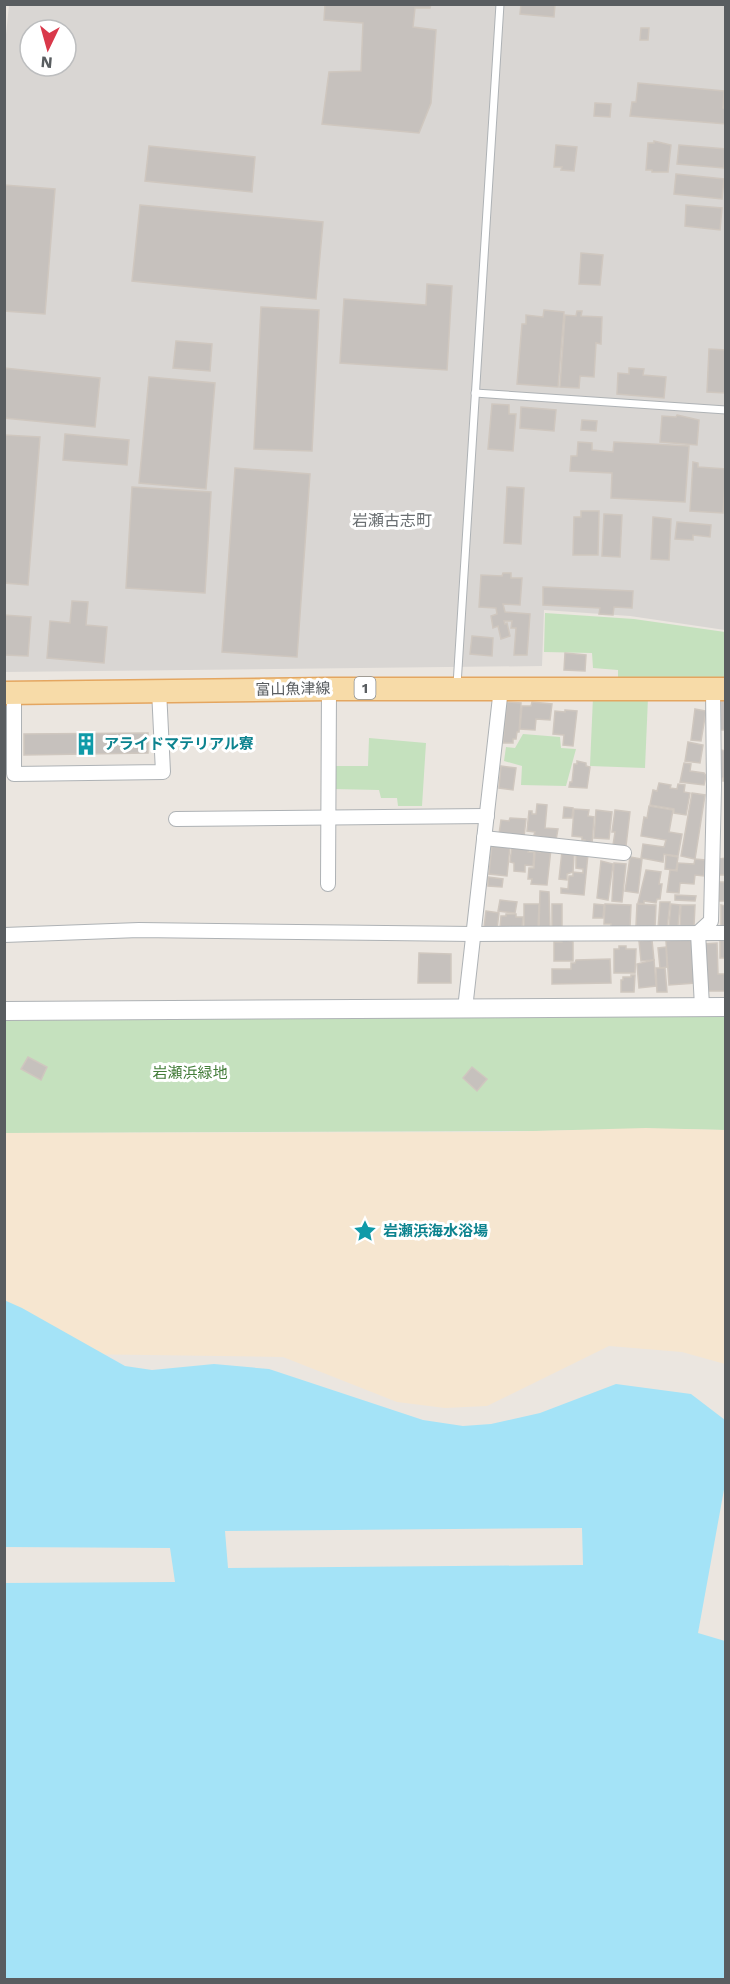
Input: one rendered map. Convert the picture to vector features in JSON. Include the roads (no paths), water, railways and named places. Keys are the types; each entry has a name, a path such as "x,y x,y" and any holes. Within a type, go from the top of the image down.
{"main road":[{"name":"富山魚津線","path":"9,692 329,688 719,689"}],"street":[{"path":"328,884 329,688"},
{"path":"465,1009 501,688"},
{"path":"698,933 711,921 720,787 719,689"},
{"path":"9,692 14,774 163,772 159,690"},
{"path":"176,819 487,816"},
{"path":"484,838 624,853"},
{"path":"4,935 139,930 473,934 726,933"},
{"path":"698,933 702,1006"},
{"path":"4,1011 726,1007"}],"lane":[{"path":"457,688 500,4"},
{"path":"476,393 726,410"}],"water":[{"path":"4,1300 125,1366 152,1370 214,1364 269,1369 423,1420 463,1426 491,1424 540,1413 616,1384 691,1394 725,1420 725,1484 698,1633 725,1641 725,1979 5,1979"}],"place":[{"name":"アライドマテリアル寮","path":"86,744"},
{"name":"岩瀬浜海水浴場","path":"365,1231"}],"district":[{"name":"岩瀬古志町","path":"392,520"}],"park label":[{"name":"岩瀬浜緑地","path":"190,1073"}]}
